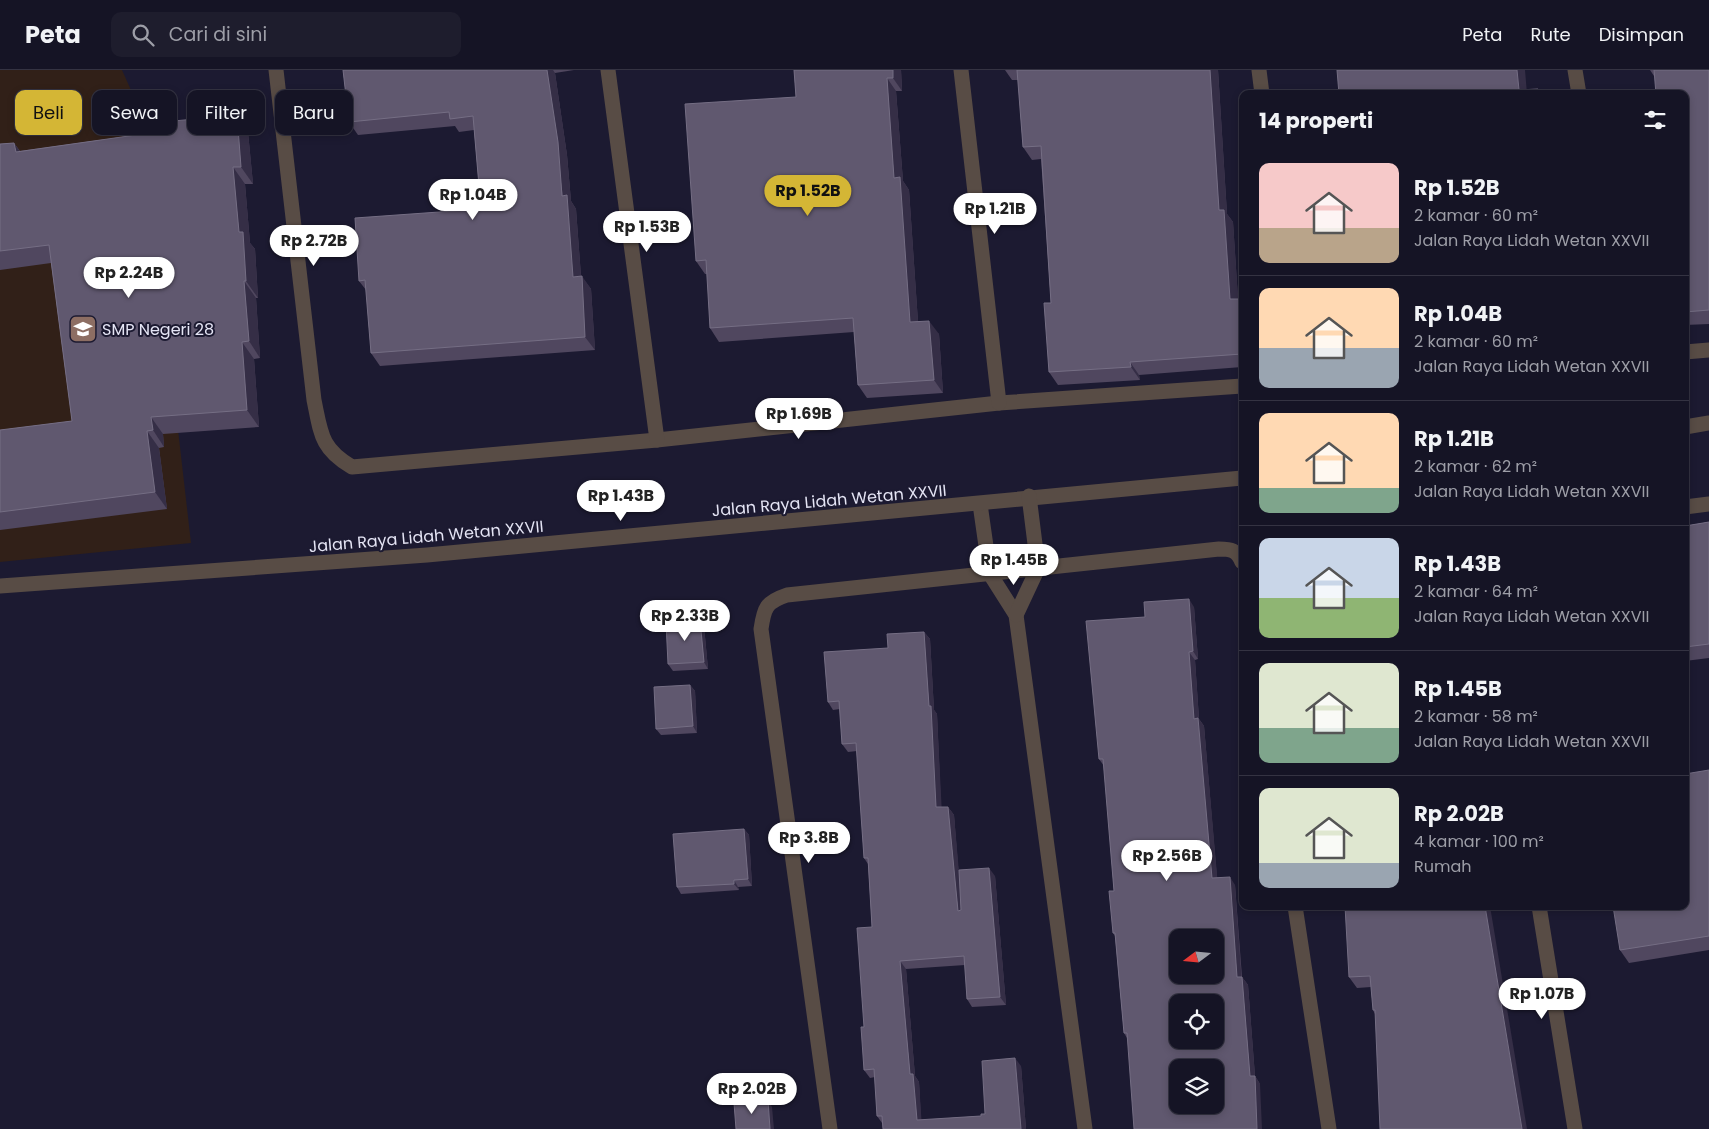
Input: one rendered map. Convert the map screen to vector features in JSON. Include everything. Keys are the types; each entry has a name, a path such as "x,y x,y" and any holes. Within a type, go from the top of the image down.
{"street":[{"path":"276,70 314,400 324,440 335,457 352,467 657,440 999,403 1239,386"},
{"path":"608,70 657,440"},
{"path":"961,70 999,403"},
{"path":"1259,70 1262,90"},
{"path":"1576,70 1578,90"},
{"path":"1689,352 1709,350"},
{"path":"1689,426 1709,423"},
{"name":"Jalan Raya Lidah Wetan XXVII","path":"0,586 427,555 980,504 1029,496 1239,478"},
{"path":"1016,615 1038,568 1029,496"},
{"path":"980,504 990,574 1016,615 1085,1129"},
{"path":"1689,506 1709,504"},
{"path":"830,1129 761,629 763,614 767,606 774,599 787,595 1219,549 1231,550 1239,554"},
{"path":"1296,910 1328,1129"},
{"path":"1540,910 1575,1129"}],"shaded area":[{"name":"SMP Negeri 28","path":"0,70 122,70 131,90 92,90 92,135 144,135 191,543 0,562"}],"building":[{"path":"343,70 547,70 558,142 562,196 567,195 573,277 582,276 585,337 371,353 365,280 359,281 355,218 481,209 473,116 450,119 449,112 353,122 353,90 345,90"},
{"path":"794,70 893,70 893,78 887,78 894,178 900,177 910,322 929,321 934,380 858,385 853,318 710,328 706,260 696,261 685,104 796,97"},
{"path":"1017,70 1210,70 1219,210 1224,210 1230,299 1239,299 1239,354 1130,362 1131,367 1049,372 1044,303 1051,303 1041,146 1023,147"},
{"path":"1337,70 1517,70 1519,90 1339,90"},
{"path":"1654,70 1709,70 1709,310 1689,312 1689,90 1656,90"},
{"path":"187,120 187,135 239,135 241,167 233,167 239,232 243,232 246,281 244,281 249,341 242,342 247,410 151,417 153,430 147,431 155,492 0,512 0,430 72,421 49,245 0,251 0,144 14,143 16,152 136,135 177,135 177,121"},
{"path":"1709,522 1709,644 1689,646 1689,525"},
{"path":"1189,599 1193,651 1189,652 1194,719 1198,718 1212,878 1230,877 1237,977 1242,977 1250,1076 1255,1076 1257,1129 1134,1129 1127,1033 1124,1033 1115,933 1113,933 1109,891 1114,891 1103,759 1099,759 1086,621 1145,617 1144,602"},
{"path":"700,620 704,662 668,664 666,622"},
{"path":"924,632 929,706 931,706 936,807 948,807 958,911 961,910 959,870 989,868 1000,997 967,999 964,956 900,961 910,1074 913,1074 917,1120 981,1116 981,1114 985,1114 982,1061 1015,1058 1021,1129 883,1129 882,1116 877,1116 874,1069 864,1070 861,1027 864,1027 857,928 872,927 868,858 864,858 856,743 842,744 839,701 828,702 824,652 888,648 887,634"},
{"path":"690,685 693,726 656,729 654,687"},
{"path":"1709,770 1709,936 1620,950 1614,910 1689,910 1689,773"},
{"path":"744,829 748,879 734,880 734,884 677,887 673,834"},
{"path":"1345,910 1486,910 1522,1129 1380,1129 1375,1010 1373,1010 1370,976 1349,977"},
{"path":"768,1100 770,1129 736,1129 734,1103"}],"place":[{"name":"SMP Negeri 28","path":"83,329"}]}
